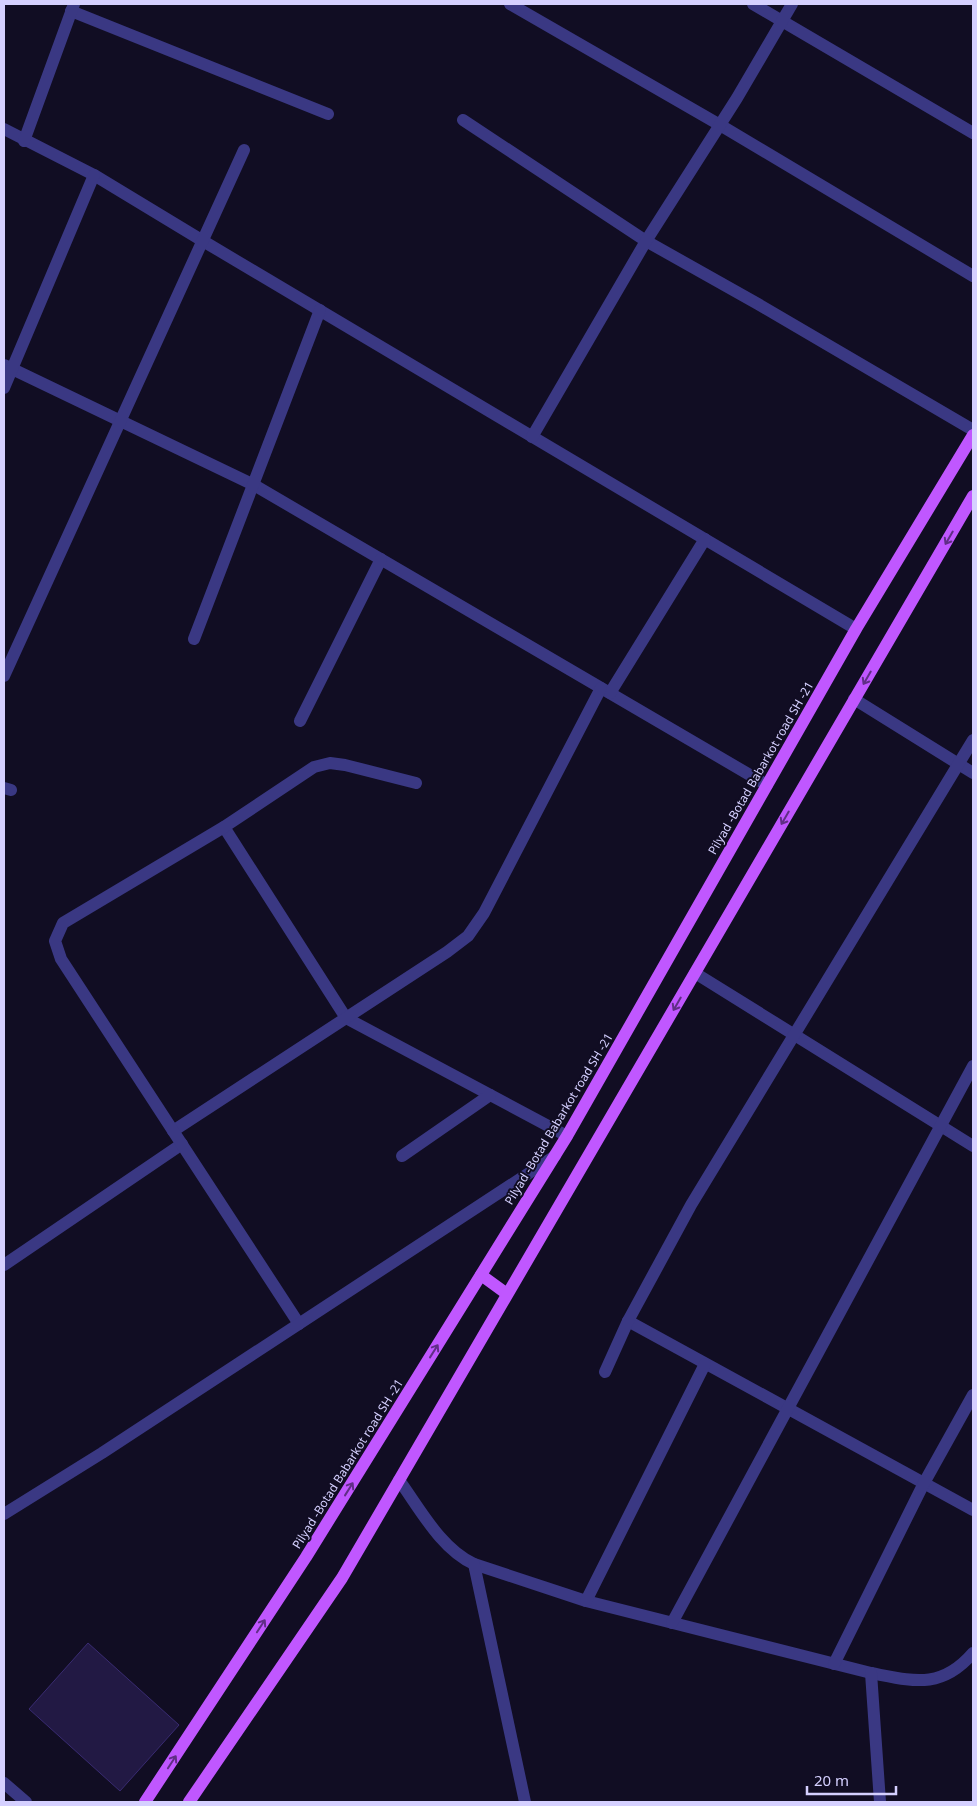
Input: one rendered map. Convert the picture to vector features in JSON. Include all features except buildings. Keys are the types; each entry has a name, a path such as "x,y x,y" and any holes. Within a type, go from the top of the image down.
{"main road":[{"name":"Pilyad -Botad Babarkot road SH -21","path":"145,1802 306,1558 555,1156 856,629 973,435"},
{"path":"188,1802 342,1578 973,496"},
{"path":"481,1275 507,1294"}],"street":[{"path":"510,4 720,124 973,276"},
{"path":"753,4 973,133"},
{"path":"532,437 646,241 720,124 792,4"},
{"path":"24,140 72,8 328,114"},
{"path":"463,120 646,241 758,304 973,430"},
{"path":"4,129 94,175 856,629"},
{"path":"4,676 244,150"},
{"path":"4,388 8,367 94,175"},
{"path":"194,639 320,310"},
{"path":"8,367 254,484 767,785"},
{"path":"173,1131 447,952 468,936 484,913 606,691 705,539"},
{"path":"300,721 381,559"},
{"path":"854,699 973,773"},
{"path":"605,1372 628,1322 690,1205 973,740"},
{"path":"299,1324 62,959 55,941 63,923 224,827 314,767 330,763 345,765 416,783"},
{"path":"224,827 346,1018 566,1136"},
{"path":"695,973 973,1146"},
{"path":"672,1623 973,1066"},
{"path":"402,1156 490,1095"},
{"path":"4,1265 182,1144"},
{"path":"4,1514 102,1453 555,1156"},
{"path":"628,1322 973,1510"},
{"path":"586,1601 705,1364"},
{"path":"834,1664 924,1484 973,1395"},
{"path":"399,1480 449,1548 462,1558 474,1564 586,1601 834,1664 914,1681 934,1679 951,1672 973,1653"},
{"path":"474,1564 525,1802"},
{"path":"871,1673 880,1802"},
{"path":"4,1783 26,1802"}]}
